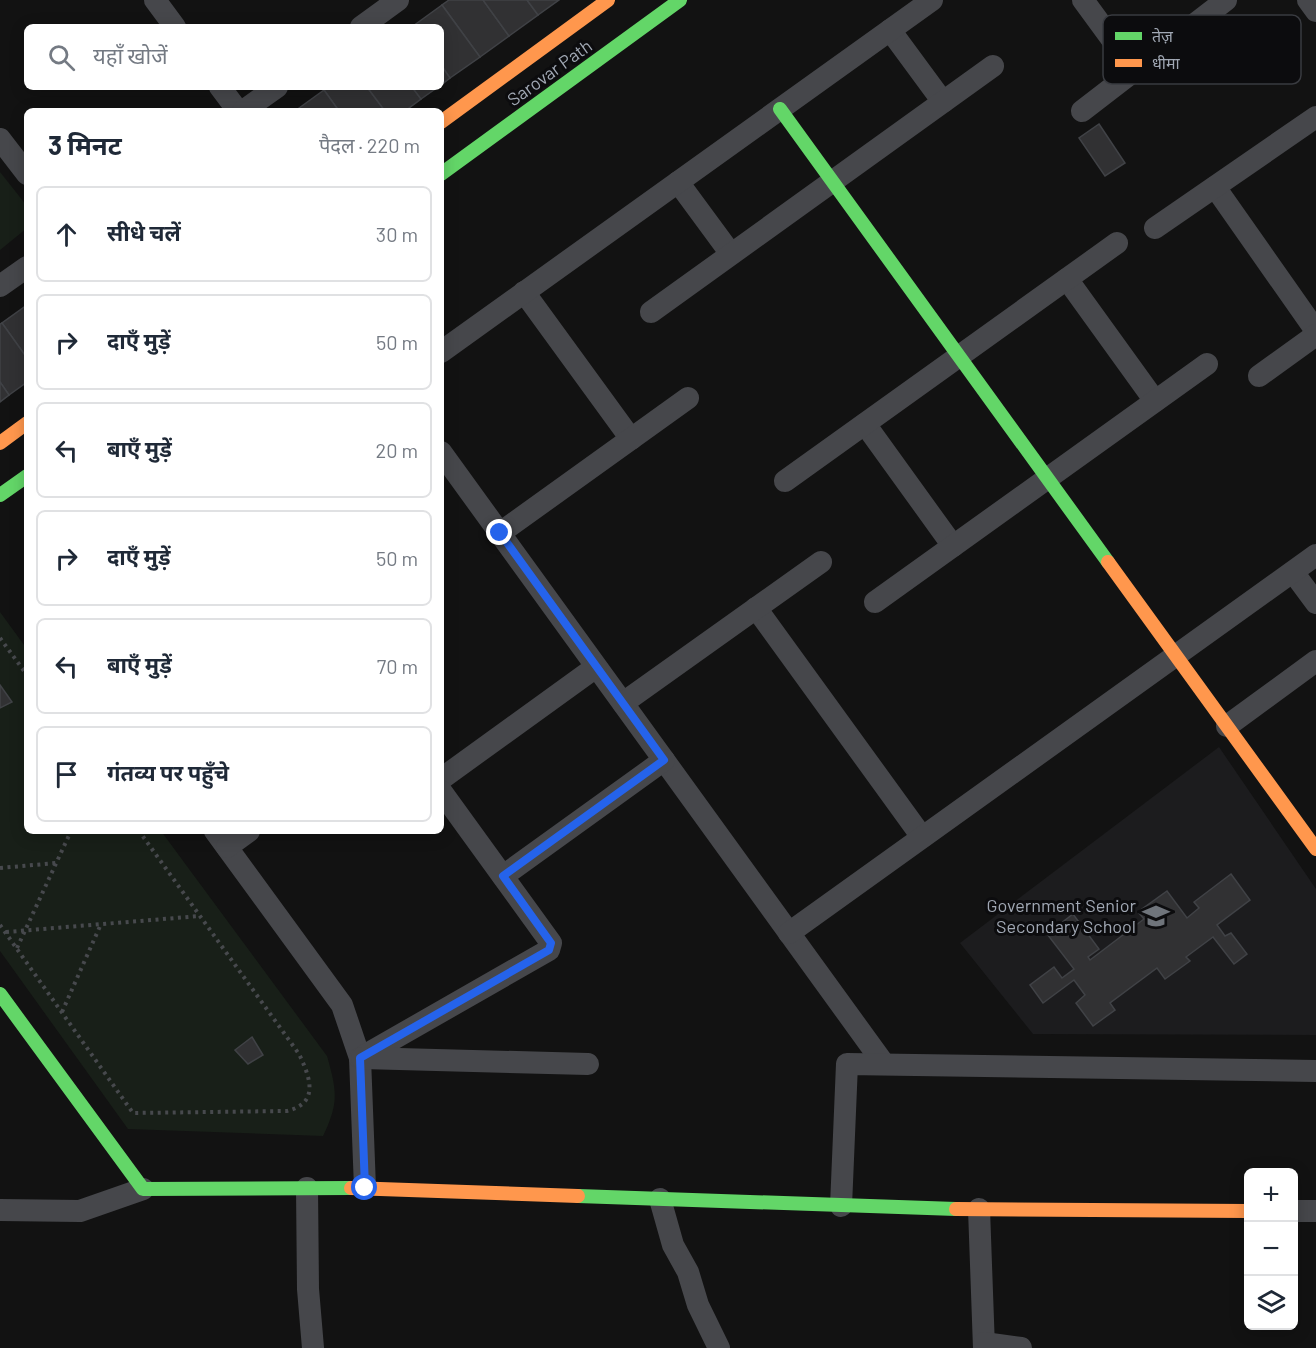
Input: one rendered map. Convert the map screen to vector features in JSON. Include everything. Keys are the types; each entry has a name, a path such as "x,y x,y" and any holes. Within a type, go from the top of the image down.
{"street":[{"path":"155,0 173,24"},
{"path":"365,24 398,0"},
{"name":"Sarovar Path","path":"444,120 608,0"},
{"name":"Sarovar Path","path":"444,172 681,0"},
{"path":"444,350 932,0"},
{"path":"1083,0 1103,27"},
{"path":"1206,15 1226,0"},
{"path":"1308,0 1316,11"},
{"path":"890,30 943,102"},
{"path":"651,312 993,66"},
{"path":"1082,111 1117,84"},
{"path":"222,90 236,108"},
{"path":"247,108 273,90"},
{"path":"780,109 1316,849"},
{"path":"1155,228 1316,117"},
{"path":"0,139 24,170"},
{"path":"678,182 731,254"},
{"path":"1215,187 1316,333 1259,376"},
{"path":"785,481 1117,243"},
{"path":"0,286 24,269"},
{"path":"1067,279 1155,401"},
{"path":"524,292 631,439"},
{"path":"875,602 1207,364"},
{"path":"500,533 688,398"},
{"path":"865,424 953,546"},
{"path":"0,443 24,425"},
{"path":"445,466 500,533 885,1064"},
{"path":"0,495 24,478"},
{"path":"789,933 1316,555"},
{"path":"623,703 821,562"},
{"path":"1293,572 1316,603"},
{"path":"756,608 922,837"},
{"path":"1227,726 1316,661"},
{"path":"444,776 596,667"},
{"path":"503,876 664,760"},
{"path":"360,1058 549,950 551,943 444,794"},
{"path":"238,834 221,839 342,1005 360,1058 365,1188"},
{"path":"0,994 143,1189"},
{"path":"360,1058 588,1064"},
{"path":"841,1206 847,1064 1316,1071"},
{"path":"307,1188 308,1289 313,1348"},
{"path":"0,1210 80,1211 143,1189 307,1188 365,1188 841,1206 1244,1210"},
{"path":"660,1199 673,1245 688,1272 698,1305 719,1348"},
{"path":"979,1209 984,1346 1021,1348"},
{"path":"1298,1211 1316,1211"}],"path":[{"path":"0,638 24,671"},
{"path":"16,948 70,834"},
{"path":"0,925 133,1113 286,1111 298,1108 305,1102 309,1093 309,1073 299,1054 141,834"},
{"path":"0,868 56,863"},
{"path":"5,932 200,916"},
{"path":"62,1013 101,924"}],"shaded area":[{"path":"0,172 24,202 24,230 0,250"},
{"path":"0,612 24,645 24,834 163,834 327,1056 335,1097 332,1114 323,1136 128,1129 0,951"},
{"name":"Government Senior Secondary School","path":"1219,747 1316,889 1316,1035 1033,1034 960,943"}],"building":[{"path":"449,0 483,0 509,36 480,57 442,5"},
{"path":"483,0 527,0 538,15 509,36"},
{"path":"527,0 559,0 538,15"},
{"path":"442,5 480,57 450,78 444,69 444,24 416,24"},
{"path":"444,69 450,78 444,83"},
{"path":"324,90 369,90 383,108 337,108"},
{"path":"324,90 337,108 299,108"},
{"path":"369,90 414,90 421,99 409,108 383,108"},
{"path":"414,90 434,90 421,99"},
{"path":"1099,124 1125,163 1105,176 1079,138"},
{"path":"24,307 24,354 2,323"},
{"path":"2,323 24,354 24,384 9,395 0,382 0,324"},
{"path":"0,382 9,395 0,402"},
{"path":"0,685 12,702 0,708"},
{"path":"1231,874 1250,900 1217,925 1225,936 1231,933 1247,954 1234,964 1213,937 1186,957 1190,961 1165,979 1157,968 1110,1003 1115,1010 1093,1026 1076,1003 1085,995 1074,980 1043,1003 1030,985 1054,967 1062,978 1074,969 1047,934 1073,914 1099,949 1088,957 1090,960 1144,919 1138,912 1167,891 1187,918 1199,908 1194,902"},
{"path":"252,1037 263,1055 248,1064 235,1050"}],"traffic: fast":[{"path":"444,172 680,0"},
{"path":"780,109 1108,562"},
{"path":"0,495 24,478"},
{"path":"0,994 143,1189 351,1188"},
{"path":"578,1196 956,1209"}],"traffic: slow":[{"path":"444,120 608,0"},
{"path":"0,443 24,425"},
{"path":"1108,562 1316,849"},
{"path":"351,1188 578,1196"},
{"path":"956,1209 1244,1211"}],"place":[{"name":"Government Senior Secondary School","path":"1156,916"}],"route":[{"path":"365,1188 360,1058 549,950 551,943 503,876 664,760 500,533"}]}
